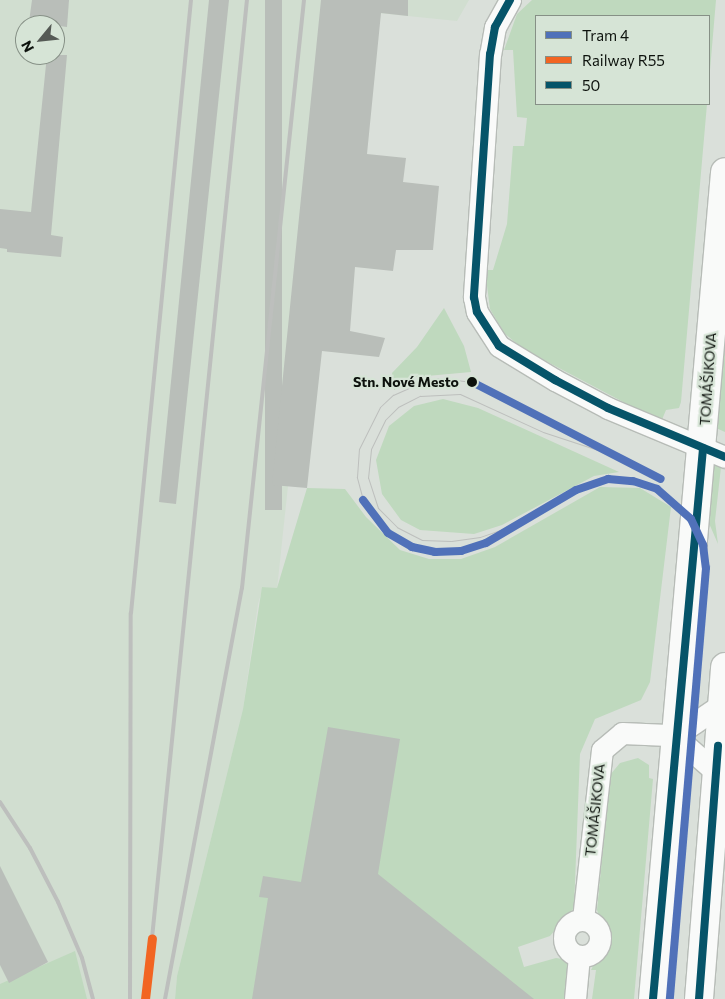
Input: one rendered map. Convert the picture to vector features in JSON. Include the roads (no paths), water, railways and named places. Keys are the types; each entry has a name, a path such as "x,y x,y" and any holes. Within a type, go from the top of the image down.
{"main road":[{"name":"TOMÁŠIKOVA","path":"653,999 675,736 714,452 725,172"},
{"path":"699,999 725,667"}],"lane":[{"path":"510,0 495,27 490,54 474,297 477,312 494,340 506,352 608,408 714,452"},
{"path":"716,772 675,736 722,704"},
{"name":"TOMÁŠIKOVA","path":"574,999 579,956 568,949 564,936 570,924 583,919 602,750 622,733 675,736"}],"tram line":[{"path":"363,500 357,477 359,449 380,407 393,395 424,381 440,378 472,382"},
{"name":"4","path":"472,382 661,479"},
{"path":"520,523 480,537 451,541 422,540 397,527 378,508 368,478 371,449 385,420 398,407 420,396 460,394 543,432 616,456"},
{"name":"4","path":"363,500 388,533 412,547 435,552 461,551 486,543 576,490 608,479 633,481 657,489 691,519 703,545 706,568 670,999"}],"railway":[{"path":"130,999 131,613 191,0"},
{"path":"152,938 247,0"},
{"path":"165,999 242,588 304,0"},
{"path":"0,802 30,848 58,902 82,958 93,999"}],"rail line":[{"name":"R55","path":"145,999 152,938"}],"place":[{"name":"Stn. Nové Mesto","path":"472,382"}]}
